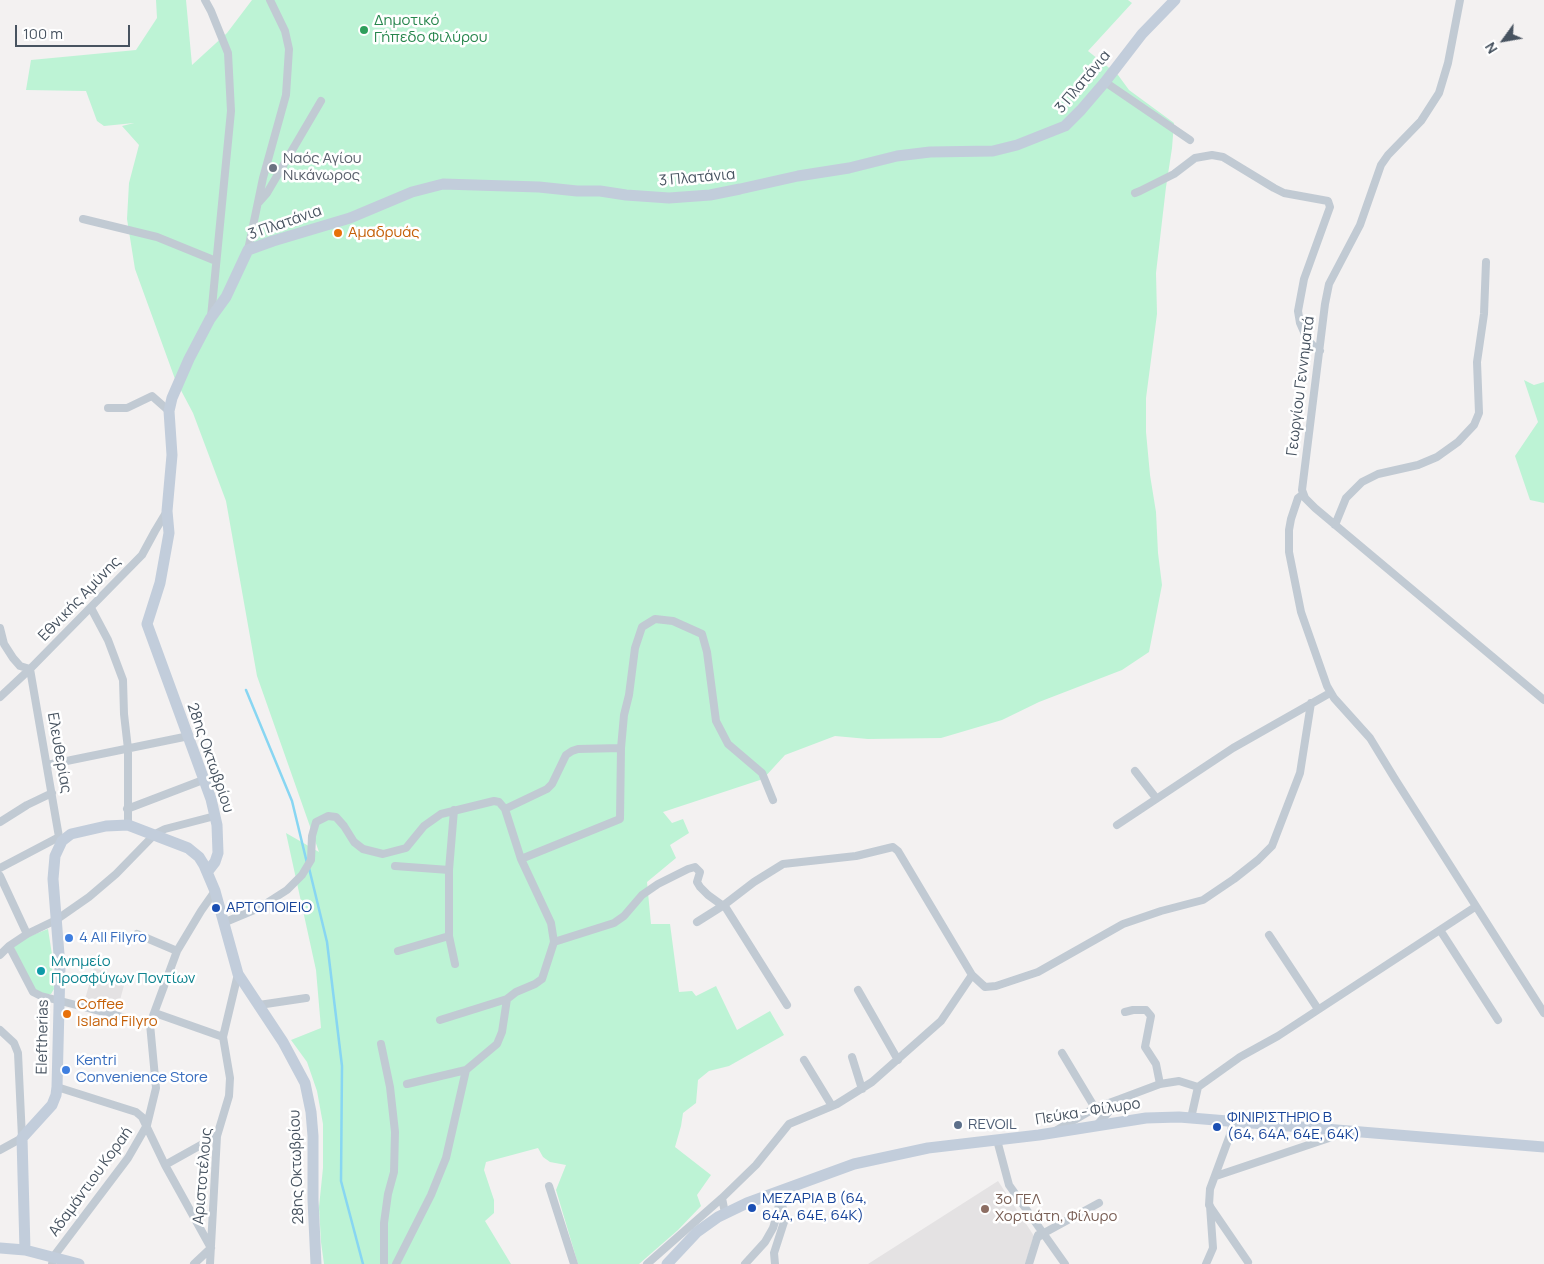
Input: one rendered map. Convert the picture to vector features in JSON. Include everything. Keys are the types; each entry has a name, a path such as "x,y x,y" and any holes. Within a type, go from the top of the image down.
{"street":[{"path":"205,0 228,54 231,111 210,319"},
{"path":"248,250 263,178 286,95 288,49 285,31 270,0"},
{"name":"3 Πλατάνια","path":"169,411 172,398 189,359 210,319 226,297 248,250 273,240 350,218 412,192 442,184 539,187 669,198 710,195 740,190 789,178 849,168 897,156 930,152 993,151 1017,145 1065,126 1105,82 1142,34 1175,0"},
{"name":"Γεωργίου Γεννηματά","path":"1303,494 1302,486 1325,304 1331,278 1360,225 1381,165 1388,155 1421,121 1439,93 1448,63 1460,0"},
{"path":"1105,82 1190,140"},
{"path":"259,202 272,185 321,101"},
{"path":"1134,192 1140,191 1167,177 1195,158 1212,155 1223,157 1284,193 1328,201 1330,207 1304,279 1298,311 1300,323 1307,340 1320,351"},
{"path":"83,219 157,237 216,261"},
{"path":"1335,525 1346,498 1362,482 1378,474 1418,465 1437,457 1458,442 1474,426 1479,413 1478,362 1484,314 1486,262"},
{"path":"108,408 127,408 152,396 169,411"},
{"name":"28ης Οκτωβρίου","path":"169,411 172,455 167,511 169,533 166,559 147,624 189,736 203,780 212,799 218,837 218,853 215,862 208,871 238,974 299,1070 305,1083 313,1136 316,1264"},
{"path":"1544,700 1312,506 1303,494 1298,498 1291,516 1289,552 1305,625 1321,674 1330,693 1370,738 1475,907 1544,1013"},
{"name":"Εθνικής Αμύνης","path":"0,697 142,556 167,511"},
{"path":"91,608 111,647 123,680 128,750 128,825"},
{"path":"521,859 620,819 621,748 624,715 636,648 642,628 655,619 673,621 702,634 716,721 728,744 762,773 773,800"},
{"path":"0,628 4,644 13,658 20,666 30,669"},
{"name":"Ελευθερίας","path":"30,669 61,839"},
{"path":"1117,825 1233,748 1330,693"},
{"path":"697,922 783,864 856,856 892,847 898,851 972,975 985,987 996,986 1038,972 1122,924 1203,900 1249,868 1272,846 1302,763 1311,703"},
{"path":"47,765 128,750 189,736"},
{"path":"505,809 547,789 556,779 566,755 572,751 578,749 621,748"},
{"path":"1135,771 1156,798"},
{"path":"127,809 203,780"},
{"path":"0,822 27,805 52,794"},
{"path":"223,923 259,908 287,890 302,875 311,860 312,836 316,822 328,816 336,817 354,842 362,849 384,854 406,848 424,826 441,814 494,800 499,802 505,809 521,859 551,923 554,942 542,979 536,984 516,992 507,999 440,1020"},
{"path":"454,810 449,870 449,936 455,964"},
{"path":"0,955 9,946 27,934 56,920 102,886 155,834 215,816"},
{"path":"0,868 71,834 106,826 128,825 155,834 191,850 199,857 208,871"},
{"name":"Eleftherias","path":"0,1150 22,1138 52,1105 56,1095 60,967 53,869 56,851 61,839"},
{"path":"396,866 449,870"},
{"path":"554,942 614,922 624,916 642,896 658,884 693,867 697,867 700,872 697,882 700,887 708,895 724,905 787,1005"},
{"path":"0,876 27,934"},
{"name":"Αδαμάντιου Κοραή","path":"53,1260 128,1158 147,1125 156,1088 150,1024 178,951 201,910 215,891"},
{"path":"1192,1118 1198,1087 1240,1057 1278,1036 1475,907"},
{"path":"1440,930 1498,1020"},
{"path":"137,934 178,951"},
{"path":"1269,935 1318,1009"},
{"path":"398,951 449,936"},
{"path":"9,946 33,992 150,1024"},
{"name":"Αριστοτέλους","path":"210,1264 217,1136 229,1096 230,1078 223,1037 238,974"},
{"path":"647,1264 722,1198 756,1165 789,1124 832,1106 862,1089 898,1060 941,1021 972,975"},
{"path":"858,990 898,1060"},
{"path":"259,1005 306,998"},
{"path":"407,1084 466,1070 497,1044 502,1032 507,999"},
{"path":"1125,1012 1146,1010 1151,1016 1145,1047 1156,1064 1160,1084"},
{"path":"155,1013 223,1037"},
{"path":"0,1030 14,1043 18,1053 26,1250"},
{"path":"381,1044 390,1087 395,1132 395,1165 384,1223 384,1264"},
{"path":"1062,1053 1095,1108"},
{"path":"852,1057 862,1089"},
{"path":"804,1060 832,1106"},
{"path":"396,1264 431,1195 446,1158 466,1070"},
{"path":"1053,1133 1095,1108 1160,1084 1179,1081 1198,1087"},
{"path":"57,1087 136,1112 142,1117 165,1165 211,1248 194,1264"},
{"path":"1097,1125 1120,1099"},
{"name":"Πεύκα - Φίλυρο","path":"667,1264 697,1232 725,1213 834,1171 875,1159 928,1148 1053,1133 1146,1118 1192,1118 1544,1147"},
{"path":"1206,1264 1213,1248 1210,1189 1233,1122"},
{"path":"1216,1176 1350,1130"},
{"path":"165,1165 217,1136"},
{"path":"997,1140 1010,1185 1040,1233 1065,1264"},
{"path":"549,1186 574,1264"},
{"path":"745,1264 765,1242 773,1228 778,1212 780,1191"},
{"path":"775,1264 774,1253 784,1222 784,1209 780,1191"},
{"path":"722,1198 725,1213"},
{"path":"1029,1264 1040,1233 1098,1203"},
{"path":"1210,1204 1248,1262"},
{"path":"0,1248 26,1250 53,1260 79,1264"}],"shaded area":[{"path":"94,968 126,978 116,1015 83,1006"},
{"name":"3ο ΓΕΛ Χορτιάτη, Φίλυρο","path":"998,1181 1034,1236 1025,1264 868,1264"}],"green space":[{"path":"156,0 186,0 192,65 227,33 252,0 1128,0 1132,3 1088,51 1118,75 1129,90 1174,123 1156,273 1157,314 1146,398 1146,432 1156,512 1162,585 1149,652 1122,670 1039,702 1002,720 941,738 868,739 835,736 785,755 763,779 663,812 672,823 683,819 689,833 670,845 676,858 647,882 651,924 670,924 679,992 692,991 696,996 716,986 737,1030 770,1011 784,1035 729,1066 709,1071 698,1080 696,1103 683,1113 675,1147 711,1175 697,1195 701,1206 678,1230 639,1264 578,1264 556,1190 566,1165 550,1162 543,1157 538,1148 486,1162 484,1170 494,1200 494,1213 485,1221 511,1264 324,1264 319,1207 323,1168 323,1124 317,1091 307,1062 291,1040 321,1028 316,970 286,833 319,852 257,676 226,501 193,413 175,379 135,269 127,219 129,183 139,145 122,126 134,123 104,126 97,121 86,91 26,90 31,60 136,50 157,18"},
{"path":"1524,380 1534,385 1544,382 1544,503 1530,500 1515,456 1538,422"},
{"path":"48,929 53,961 54,989 51,994 43,994 34,988 13,946 25,938"}],"waterway":[{"path":"246,690 292,801 307,863"},
{"path":"309,868 327,942 342,1066 341,1181 363,1264"}],"place":[{"name":"Δημοτικό Γήπεδο Φιλύρου","path":"364,30"},
{"name":"Ναός Αγίου Νικάνωρος","path":"273,168"},
{"name":"Αμαδρυάς","path":"338,233"},
{"name":"ΑΡΤΟΠΟΙΕΙΟ","path":"216,908"},
{"name":"4 All Filyro","path":"69,938"},
{"name":"Μνημείο Προσφύγων Ποντίων","path":"41,971"},
{"name":"Coffee Island Filyro","path":"67,1014"},
{"name":"Kentri Convenience Store","path":"66,1070"},
{"name":"REVOIL","path":"958,1125"},
{"name":"ΦΙΝΙΡΙΣΤΗΡΙΟ B (64, 64Α, 64Ε, 64Κ)","path":"1217,1127"},
{"name":"ΜΕΖΑΡΙΑ B (64, 64Α, 64Ε, 64Κ)","path":"752,1208"},
{"name":"3ο ΓΕΛ Χορτιάτη, Φίλυρο","path":"985,1209"}]}
